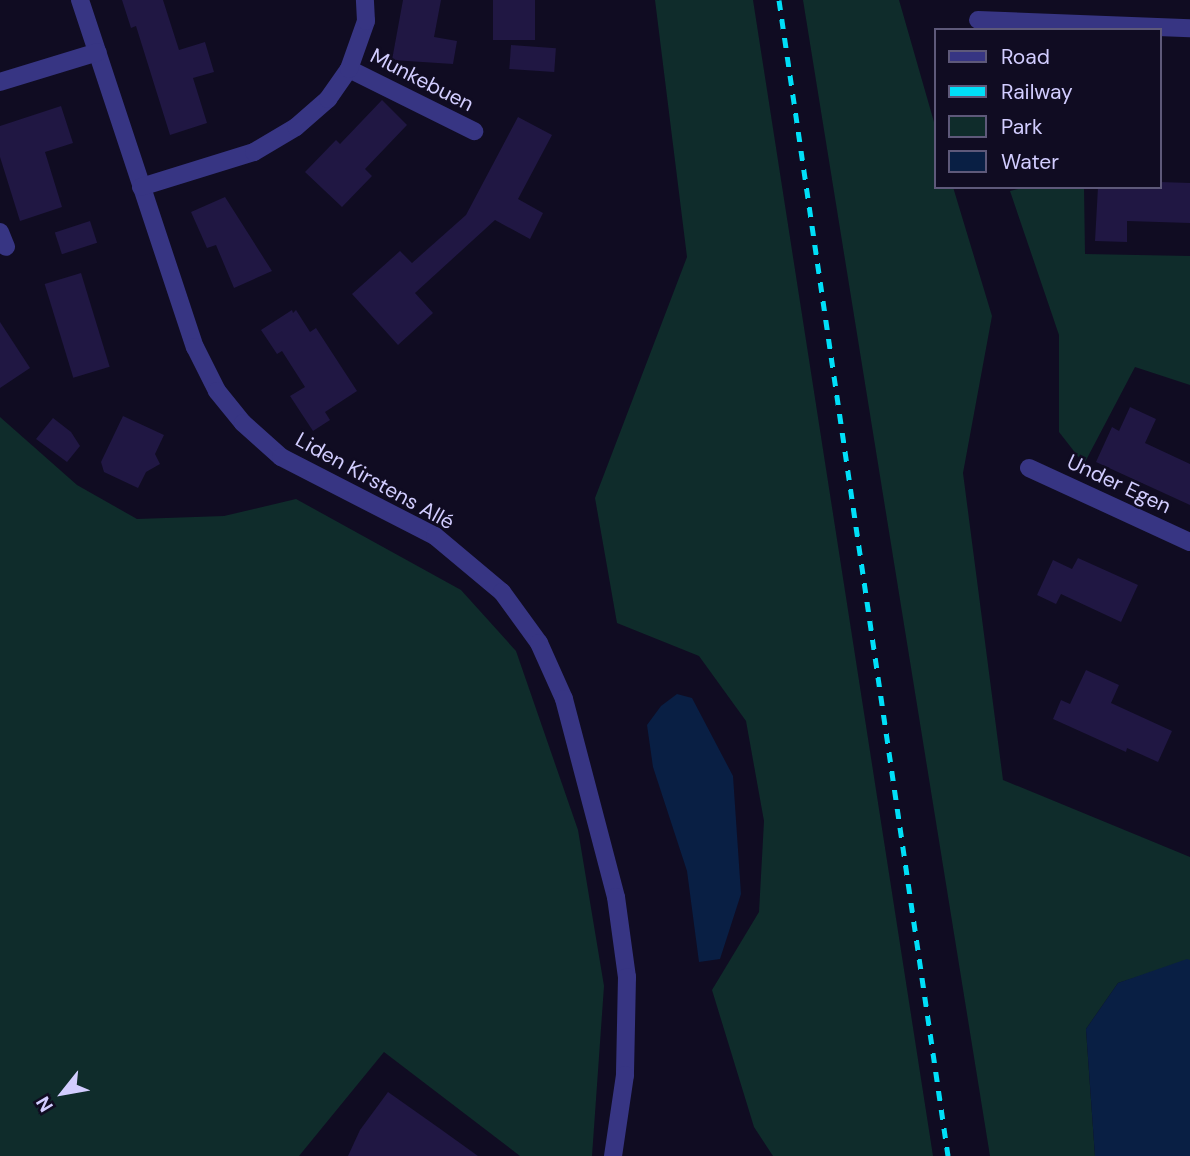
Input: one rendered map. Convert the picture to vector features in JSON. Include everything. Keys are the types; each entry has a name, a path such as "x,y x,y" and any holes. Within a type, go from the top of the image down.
{"street":[{"name":"Liden Kirstens Allé","path":"80,0 195,347 217,391 243,423 281,457 435,536 502,592 539,643 564,699 618,910 627,977 625,1075 613,1156"},
{"name":"Munkebuen","path":"141,187 254,152 296,127 328,99 349,69 366,21 365,0"},
{"path":"978,20 1190,28"},
{"path":"0,82 98,52"},
{"name":"Munkebuen","path":"349,69 474,131"},
{"name":"Under Egen","path":"1029,468 1190,542"}],"green space":[{"path":"655,0 753,0 933,1156 773,1156 754,1127 712,990 759,912 764,821 746,721 699,656 617,623 595,498 687,257"},
{"path":"803,0 899,0 934,122 934,189 954,189 992,316 963,473 1003,780 1190,857 1190,960 1118,983 1086,1029 1095,1156 990,1156"},
{"path":"1084,189 1085,254 1190,256 1190,385 1135,367 1084,464 1059,432 1059,335 1010,191"},
{"path":"0,417 77,485 137,519 224,516 296,499 461,590 516,651 578,830 604,986 592,1156 520,1156 384,1052 299,1156 0,1156"}],"water":[{"path":"677,694 692,698 733,776 741,894 720,959 699,962 687,871 653,767 647,725 661,706"},
{"path":"1190,960 1190,1156 1095,1156 1086,1029 1118,983"}],"building":[{"path":"122,0 163,0 179,50 205,42 214,72 193,78 207,123 170,135 136,26 131,28"},
{"path":"403,0 441,0 434,37 457,41 453,64 392,60"},
{"path":"493,0 535,0 535,40 493,40"},
{"path":"511,45 556,48 554,72 509,69"},
{"path":"382,100 407,125 365,169 372,176 342,207 305,172 336,140 340,144"},
{"path":"61,106 73,143 45,152 62,207 20,221 0,157 0,126"},
{"path":"518,117 552,135 518,199 543,213 530,239 495,220 415,293 433,313 398,345 352,294 400,251 412,263 466,215"},
{"path":"1162,182 1190,183 1190,223 1127,221 1127,242 1095,241 1098,189 1162,189"},
{"path":"225,197 272,271 234,288 216,245 207,248 191,212"},
{"path":"90,221 97,243 62,254 55,232"},
{"path":"81,273 110,367 73,378 45,284"},
{"path":"292,310 293,313 296,310 310,332 316,328 357,391 325,412 330,420 313,431 290,396 305,387 282,351 277,354 261,330"},
{"path":"0,322 30,368 0,388"},
{"path":"1130,407 1156,419 1145,443 1190,464 1190,505 1096,462 1112,427 1119,431"},
{"path":"123,416 164,435 155,454 160,464 146,472 138,488 104,472 101,462"},
{"path":"53,418 71,432 80,446 67,462 36,439"},
{"path":"1078,558 1138,585 1121,622 1061,594 1056,604 1037,595 1053,560 1072,569"},
{"path":"1086,670 1119,685 1111,703 1172,731 1158,762 1127,748 1126,752 1053,719 1061,700 1070,704"},
{"path":"388,1092 478,1156 348,1156 360,1130"}],"railway":[{"path":"779,0 948,1156"}]}
